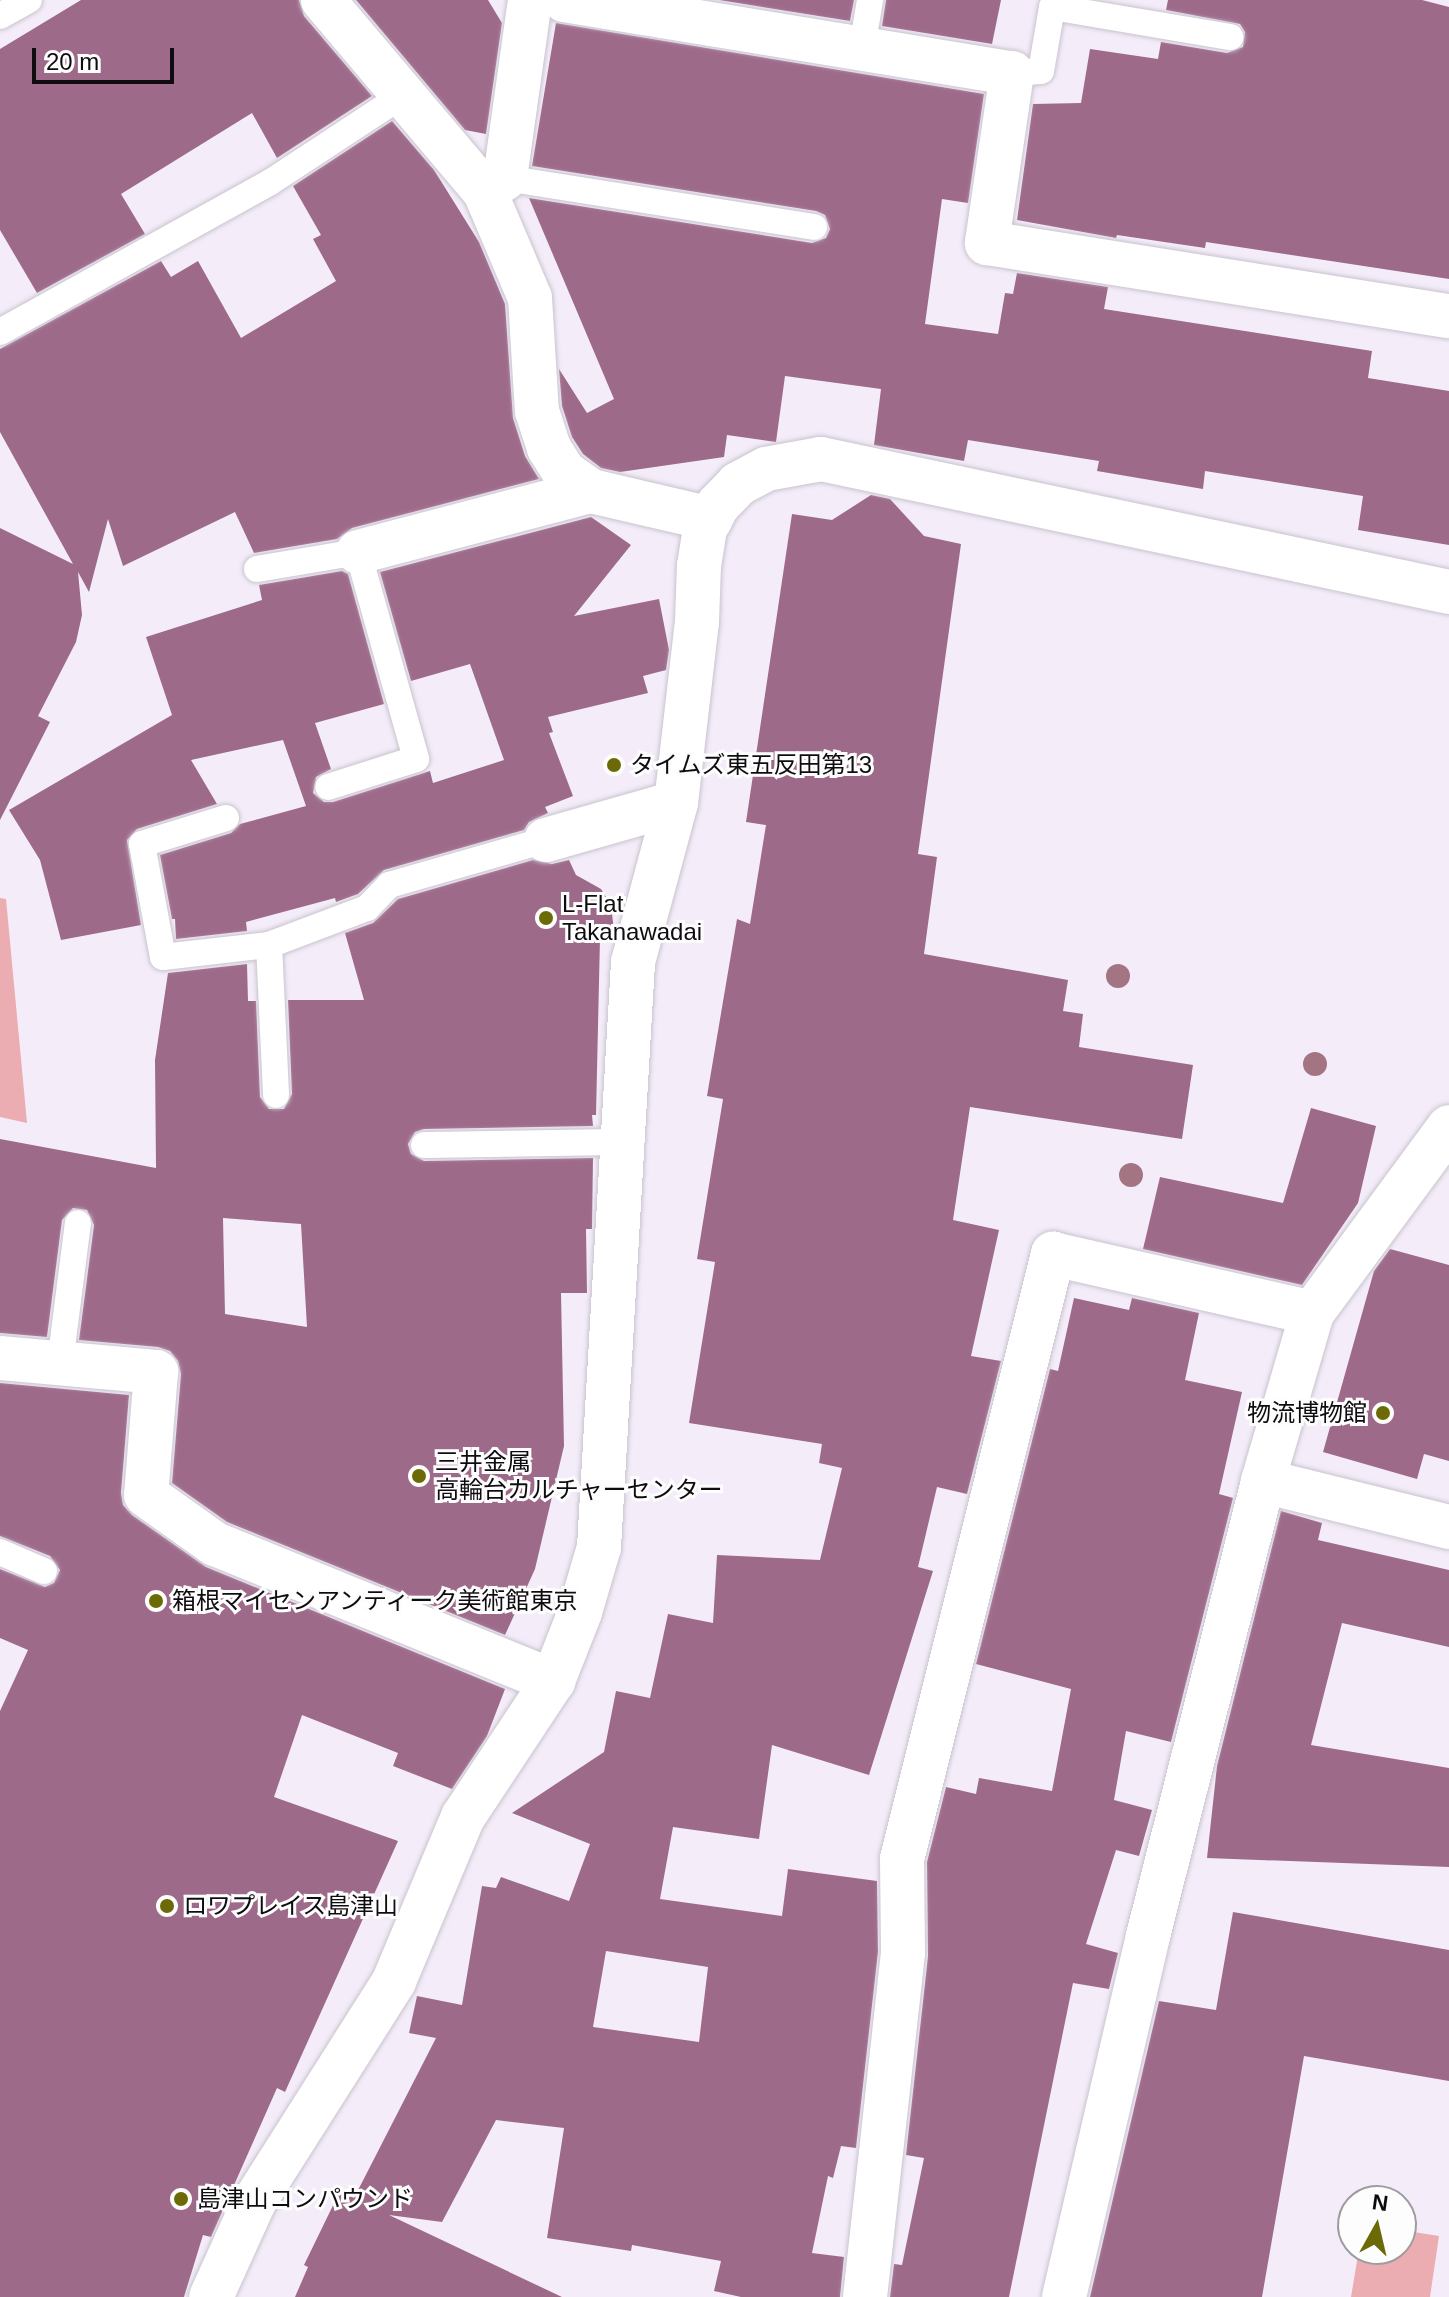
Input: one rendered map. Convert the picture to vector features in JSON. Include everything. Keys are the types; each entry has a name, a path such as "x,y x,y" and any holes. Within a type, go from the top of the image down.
{"street":[{"path":"323,0 403,95 495,185"},
{"path":"530,0 495,185 530,298 537,411 549,448 564,472 591,491 711,519"},
{"path":"564,0 1012,73 987,243 1449,316"},
{"path":"211,2297 254,2202 394,1981 463,1817 553,1681 580,1612 599,1547 620,1142 636,943 676,803 697,622 699,566 711,519 718,505 738,484 766,469 821,459 1449,592"},
{"path":"358,552 591,491"},
{"path":"546,840 676,803"},
{"path":"1064,2297 1148,1936 1263,1481 1312,1313 1449,1127"},
{"path":"865,2297 903,1953 902,1859 1053,1254 1312,1313"},
{"path":"0,1358 156,1372 146,1495 215,1544 553,1681"},
{"path":"1263,1481 1449,1527"}],"lane":[{"path":"0,16 29,0"},
{"path":"862,48 870,0"},
{"path":"1012,73 1041,71 1052,7 1230,37"},
{"path":"0,332 269,183 403,95"},
{"path":"495,185 814,227"},
{"path":"257,569 358,552 416,759 328,787"},
{"path":"226,818 142,844 163,957 269,945 367,908 389,885 546,840"},
{"path":"269,945 276,1095"},
{"path":"424,1145 620,1142"},
{"path":"60,1363 78,1223"},
{"path":"0,1552 44,1571"}],"shaded area":[{"path":"0,898 6,899 27,1123 0,1117"},
{"path":"1417,2233 1439,2236 1430,2297 1351,2297 1356,2265 1417,2265"}],"building":[{"path":"81,0 299,0 304,16 372,96 277,158 252,113 121,194 145,234 37,293 0,230 0,49"},
{"path":"356,0 488,0 502,23 486,134 465,130"},
{"path":"719,0 854,0 850,21"},
{"path":"886,0 1001,0 992,44 882,26"},
{"path":"1168,0 1422,0 1449,7 1449,279 1206,242 1205,248 1117,235 1116,238 1017,220 1033,104 1081,103 1090,49 1158,59 1161,42 1227,53 1243,47 1245,32 1240,24 1166,10"},
{"path":"556,23 984,94 968,203 942,199 925,324 998,334 1005,293 1013,294 1017,273 1108,287 1104,309 1372,351 1368,378 1449,391 1449,545 1358,530 1363,496 1205,471 1203,489 1097,471 1099,461 968,440 964,461 874,445 881,389 785,376 776,442 727,435 724,457 620,472 601,468 583,454 572,437 562,406 559,369 587,413 614,399 529,198 812,243 826,238 830,229 825,215 816,211 532,166"},
{"path":"392,121 434,170 479,242 505,304 513,418 525,456 539,479 352,528 337,539 254,553 235,512 123,566 108,519 89,592 78,572 82,615 76,642 38,716 50,722 0,820 0,528 73,564 0,432 0,349 161,261 171,277 198,261 241,338 336,281 313,239 321,235 293,186"},
{"path":"871,495 890,499 924,536 961,544 918,854 937,857 924,954 1068,980 1063,1011 1083,1014 1079,1047 1193,1065 1182,1139 970,1107 953,1220 999,1230 971,1356 1001,1361 967,1494 937,1487 918,1567 933,1571 869,1775 772,1745 759,1839 673,1827 660,1899 782,1916 788,1869 877,1881 878,1952 856,2148 841,2146 833,2178 828,2176 812,2253 844,2257 840,2297 741,2297 714,2291 721,2261 632,2245 631,2251 547,2238 564,2128 496,2120 442,2222 389,2215 562,2297 295,2297 308,2267 304,2265 340,2191 354,2198 436,2038 409,2033 417,1996 462,2005 482,1886 496,1888 501,1877 569,1901 590,1844 512,1813 604,1752 616,1691 650,1698 668,1614 713,1623 717,1555 820,1560 842,1468 819,1463 822,1444 689,1423 715,1262 697,1259 723,1099 707,1096 737,919 750,924 766,825 746,822 792,514 832,520","holes":["606,1951 708,1967 699,2042 593,2027"]},
{"path":"591,517 631,545 574,616 659,599 669,650 666,670 643,676 648,693 548,717 553,732 549,733 573,796 545,807 548,813 529,822 524,830 384,870 358,894 336,902 335,898 246,922 247,931 176,939 175,919 172,919 160,855 231,833 240,824 306,806 283,740 191,760 217,804 137,829 127,840 141,925 61,940 40,860 9,810 172,715 146,637 262,600 259,585 342,571 348,574 384,704 315,723 331,769 316,777 313,793 324,802 333,802 430,771 433,783 504,760 470,664 411,681 380,572"},
{"path":"533,860 552,864 569,860 576,875 601,889 611,905 614,931 600,938 596,1115 592,1115 593,1126 424,1129 415,1132 408,1144 411,1154 424,1161 593,1158 592,1229 586,1229 587,1293 561,1293 564,1446 535,1569 505,1635 227,1522 172,1483 181,1374 178,1361 170,1351 158,1347 79,1340 94,1225 87,1210 73,1208 62,1220 47,1337 0,1333 0,1139 156,1168 155,1060 168,973 247,964 248,1001 256,1001 260,1097 269,1109 284,1109 292,1094 288,1000 364,1000 345,933 373,923 398,899","holes":["223,1218 301,1224 307,1327 225,1314"]},
{"path":"1311,1108 1376,1126 1358,1203 1302,1285 1143,1249 1160,1177 1283,1203"},
{"path":"1390,1249 1449,1265 1449,1461 1424,1454 1417,1479 1323,1452 1374,1271"},
{"path":"1074,1298 1129,1310 1132,1298 1199,1313 1185,1380 1242,1392 1219,1494 1233,1498 1171,1742 1126,1731 1114,1800 1152,1810 1139,1856 1116,1850 1086,1944 1118,1953 1109,1989 1073,1983 1009,2297 890,2297 894,2264 902,2265 924,2158 906,2155 928,1956 927,1862 946,1787 976,1794 979,1778 1052,1791 1071,1689 976,1664 1050,1369 1058,1371"},
{"path":"0,1383 129,1395 121,1493 123,1505 132,1515 206,1567 505,1689 487,1736 452,1789 393,1766 398,1753 302,1715 274,1797 398,1841 285,2092 277,2088 211,2237 203,2235 184,2297 0,2297 0,1711 28,1650 0,1638 0,1569 45,1587 54,1583 60,1570 50,1556 0,1536"},
{"path":"1281,1511 1322,1523 1318,1540 1449,1570 1449,1647 1342,1623 1311,1745 1449,1768 1449,1867 1207,1858 1217,1766"},
{"path":"1233,1912 1449,1950 1449,2081 1304,2056 1262,2297 1090,2297 1159,2001 1216,2010"}],"place":[{"name":"タイムズ東五反田第13","path":"614,765"},
{"name":"L-Flat Takanawadai","path":"546,918"},
{"name":"物流博物館","path":"1383,1413"},
{"name":"三井金属 高輪台カルチャーセンター","path":"419,1476"},
{"name":"箱根マイセンアンティーク美術館東京","path":"156,1601"},
{"name":"ロワプレイス島津山","path":"167,1906"},
{"name":"島津山コンパウンド","path":"181,2199"}]}
